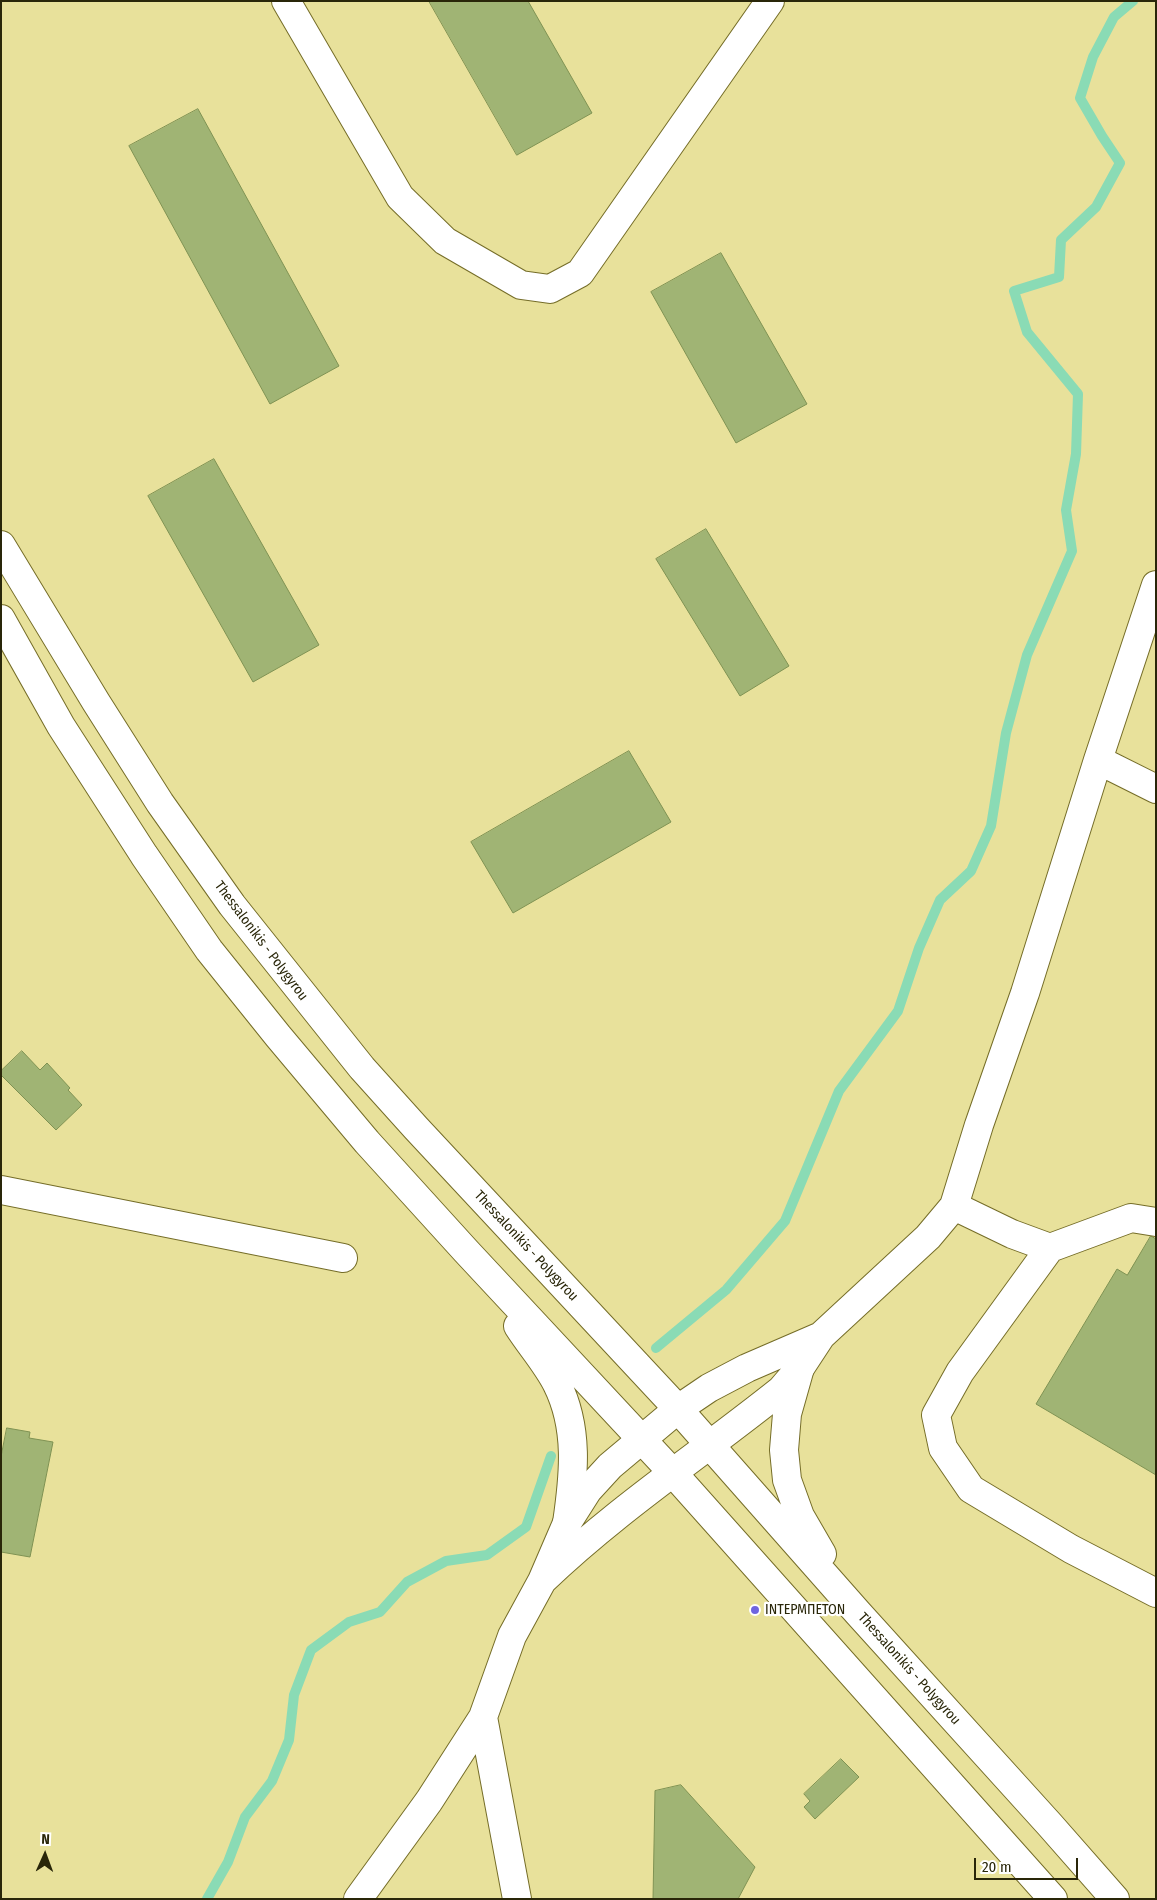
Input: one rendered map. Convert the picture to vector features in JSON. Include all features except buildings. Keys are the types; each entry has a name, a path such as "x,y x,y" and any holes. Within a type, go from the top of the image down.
{"main road":[{"path":"286,1 400,197 445,241 522,285 550,289 580,272 770,1"},
{"name":"Thessalonikis - Polygyrou","path":"1,545 96,702 160,802 232,905 362,1068 678,1409 1114,1899"},
{"path":"542,1581 576,1548 781,1390 800,1368 821,1336 928,1237 954,1206 979,1124 1025,993 1098,760 1156,585"},
{"path":"1,619 61,726 144,855 210,950 278,1036 367,1142 673,1473 1052,1899"},
{"path":"1098,760 1156,789"},
{"path":"1,1190 343,1258"},
{"path":"954,1206 1012,1234 1050,1248"},
{"path":"1156,1222 1131,1218 1050,1248 960,1372 936,1415 943,1448 971,1490 1071,1549 1156,1593"},
{"path":"466,1251 556,1383 568,1413 574,1446 573,1483 567,1523"},
{"path":"358,1899 429,1801 483,1717 512,1636 542,1581 567,1523 593,1484 610,1466 642,1439 678,1409 708,1388 747,1368 821,1336"},
{"path":"800,1368 787,1414 784,1450 787,1480 800,1516 858,1613"},
{"path":"483,1717 517,1899"}],"waterway":[{"path":"656,1348 726,1290 785,1221 839,1091 898,1011 919,948 940,900 971,871 991,826 1006,733 1027,655 1072,551 1066,510 1076,454 1078,394 1027,332 1014,291 1059,277 1061,240 1096,207 1120,163 1080,98 1093,57 1114,17 1133,1"},
{"path":"207,1899 228,1862 245,1817 272,1781 289,1740 294,1695 311,1650 349,1622 380,1612 407,1582 446,1561 487,1555 526,1527 551,1456"}],"place":[{"name":"ΙΝΤΕΡΜΠΕΤΟΝ","path":"755,1610"}]}
